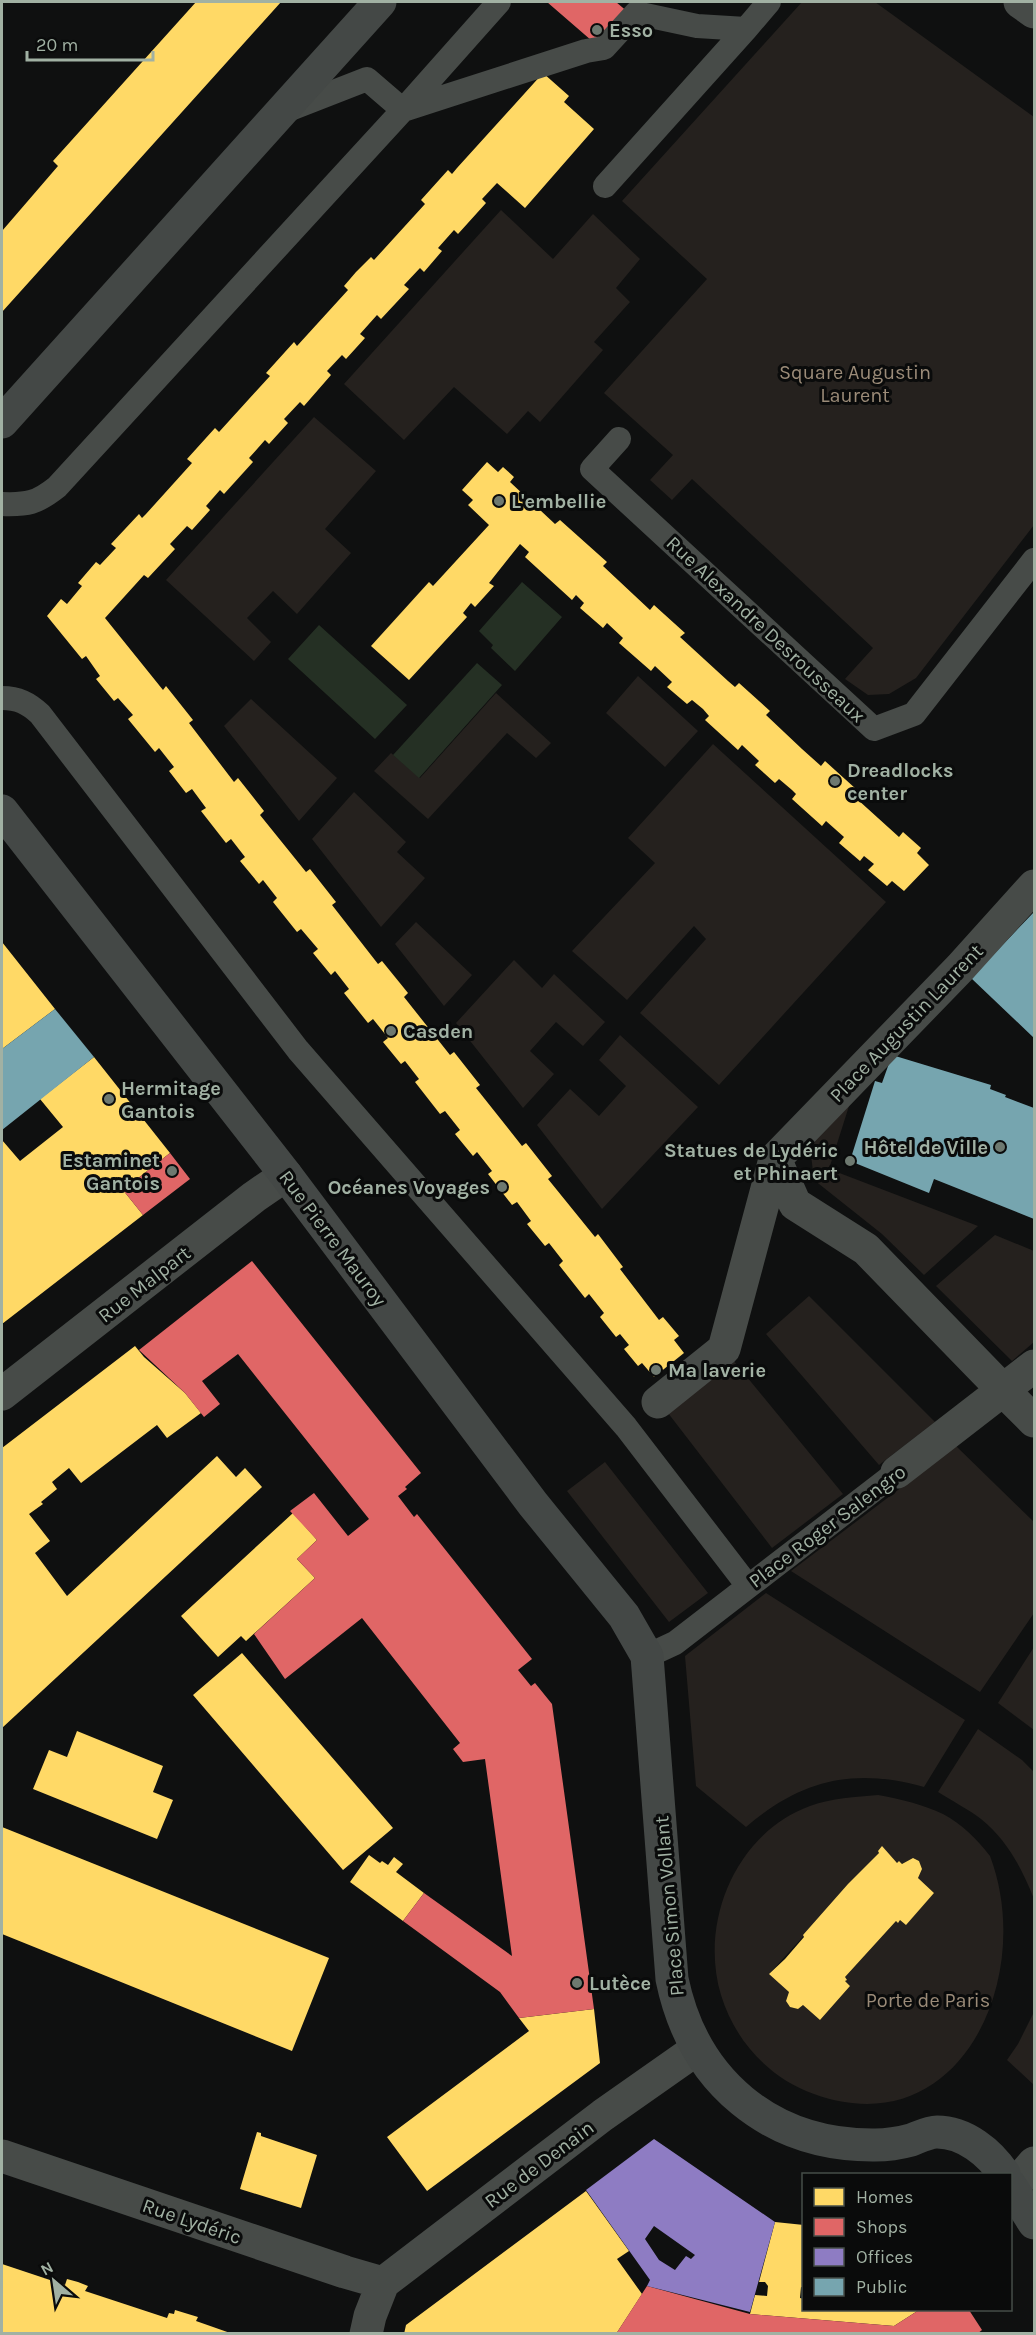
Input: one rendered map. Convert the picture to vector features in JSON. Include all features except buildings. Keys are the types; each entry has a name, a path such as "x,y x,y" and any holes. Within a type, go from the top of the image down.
{"street":[{"path":"2,422 380,2"},
{"path":"1020,2 1035,12"},
{"name":"Rue Pierre Mauroy","path":"2,811 286,1174 533,1504 624,1616 649,1664"},
{"name":"Place Augustin Laurent","path":"658,1402 724,1349 775,1159 960,968 1035,886"},
{"path":"775,1159 795,1204 866,1249 1035,1422"},
{"name":"Rue Malpart","path":"2,1394 286,1174"},
{"name":"Place Roger Salengro","path":"897,1473 1035,1366"},
{"name":"Place Simon Vollant","path":"649,1664 672,1979 680,2011 697,2049 714,2074 760,2115 788,2130 847,2145 888,2144 908,2141 937,2132 963,2138 993,2158 1003,2173"},
{"name":"Rue de Denain","path":"383,2283 611,2110 697,2049"},
{"name":"Rue Lydéric","path":"2,2156 383,2283"},
{"path":"1012,2181 1035,2163"},
{"path":"1012,2188 1035,2223"},
{"path":"366,2334 370,2316 383,2283"}],"lane":[{"path":"2,504 18,505 39,501 57,487 499,2"},
{"path":"605,186 769,2"},
{"path":"403,110 586,51 604,48 629,7 697,26 746,29"},
{"path":"280,112 368,79 403,110"},
{"name":"Rue Alexandre Desrousseaux","path":"619,438 592,469 874,729 914,714 1035,560"},
{"path":"2,698 16,698 40,714 298,1050 626,1427 748,1586"},
{"name":"Place Roger Salengro","path":"649,1664 897,1473"}],"green space":[{"name":"Square Augustin Laurent","path":"802,2 875,2 1034,117 1034,525 916,678 889,694 868,695 845,679 873,648 692,479 672,500 650,480 673,455 604,393 707,279 622,201"},
{"path":"501,210 553,259 593,214 640,259 616,288 630,302 594,342 603,350 540,422 528,411 507,434 454,387 404,440 344,384"},
{"path":"314,417 376,471 325,529 351,553 297,614 273,591 247,618 271,642 254,661 166,580"},
{"path":"638,676 698,731 665,767 606,713"},
{"path":"496,693 551,743 536,758 507,733 428,819 374,771 391,753 420,778"},
{"path":"251,699 337,778 299,821 224,726"},
{"path":"713,744 886,902 719,1085 640,1013 706,939 694,926 627,1000 572,951 655,863 628,838"},
{"path":"354,792 406,842 397,852 425,878 381,927 312,839"},
{"path":"416,922 472,975 444,1006 395,944"},
{"path":"514,960 542,988 554,974 605,1022 583,1046 556,1022 530,1051 554,1074 523,1108 456,1023"},
{"path":"620,1035 698,1107 602,1209 537,1125 570,1089 599,1116 626,1086 599,1060"},
{"path":"844,1104 849,1106 829,1169 978,1226 924,1275 882,1234 814,1180 809,1138"},
{"path":"995,1235 1034,1251 1034,1342 1012,1361 936,1286"},
{"path":"809,1296 935,1422 879,1465 766,1334"},
{"path":"733,1360 843,1494 772,1548 668,1413"},
{"path":"956,1446 1034,1522 1034,1613 980,1692 791,1571"},
{"path":"605,1462 708,1593 669,1622 567,1491"},
{"path":"766,1593 965,1720 924,1787 874,1778 851,1778 829,1782 808,1788 787,1798 746,1827 696,1786 685,1656"},
{"path":"1034,1647 1034,1730 998,1703"},
{"path":"978,1729 1022,1760 1034,1772 1034,1899 1019,1866 991,1828 976,1815 938,1792"},
{"name":"Porte de Paris","path":"878,1795 927,1807 943,1814 963,1827 990,1856 1002,1903 1002,1952 993,1998 974,2040 946,2074 910,2096 865,2104 814,2094 798,2087 768,2068 756,2056 735,2028 721,1995 715,1967 715,1938 720,1910 730,1883 744,1858 762,1837 784,1819 818,1803","holes":["882,1847 897,1863 899,1861 902,1864 913,1858 919,1861 922,1869 918,1878 934,1893 906,1924 900,1920 896,1921 845,1977 845,1981 850,1986 820,2020 803,2005 798,2009 790,2007 786,2001 789,1992 770,1973"]},
{"path":"1034,2012 1034,2085 1007,2060"}],"shaded area":[{"path":"522,582 562,617 515,671 491,648 493,645 479,631"},
{"path":"319,625 407,705 375,739 288,659"},
{"path":"477,663 502,685 419,778 393,755"}],"place":[{"name":"Esso","path":"597,30"},
{"name":"L'embellie","path":"499,501"},
{"name":"Dreadlocks center","path":"835,781"},
{"name":"Casden","path":"391,1031"},
{"name":"Hermitage Gantois","path":"109,1099"},
{"name":"Hôtel de Ville","path":"1000,1147"},
{"name":"Statues de Lydéric et Phinaert","path":"850,1161"},
{"name":"Estaminet Gantois","path":"172,1171"},
{"name":"Océanes Voyages","path":"502,1187"},
{"name":"Ma laverie","path":"656,1370"},
{"name":"Lutèce","path":"577,1983"}]}
